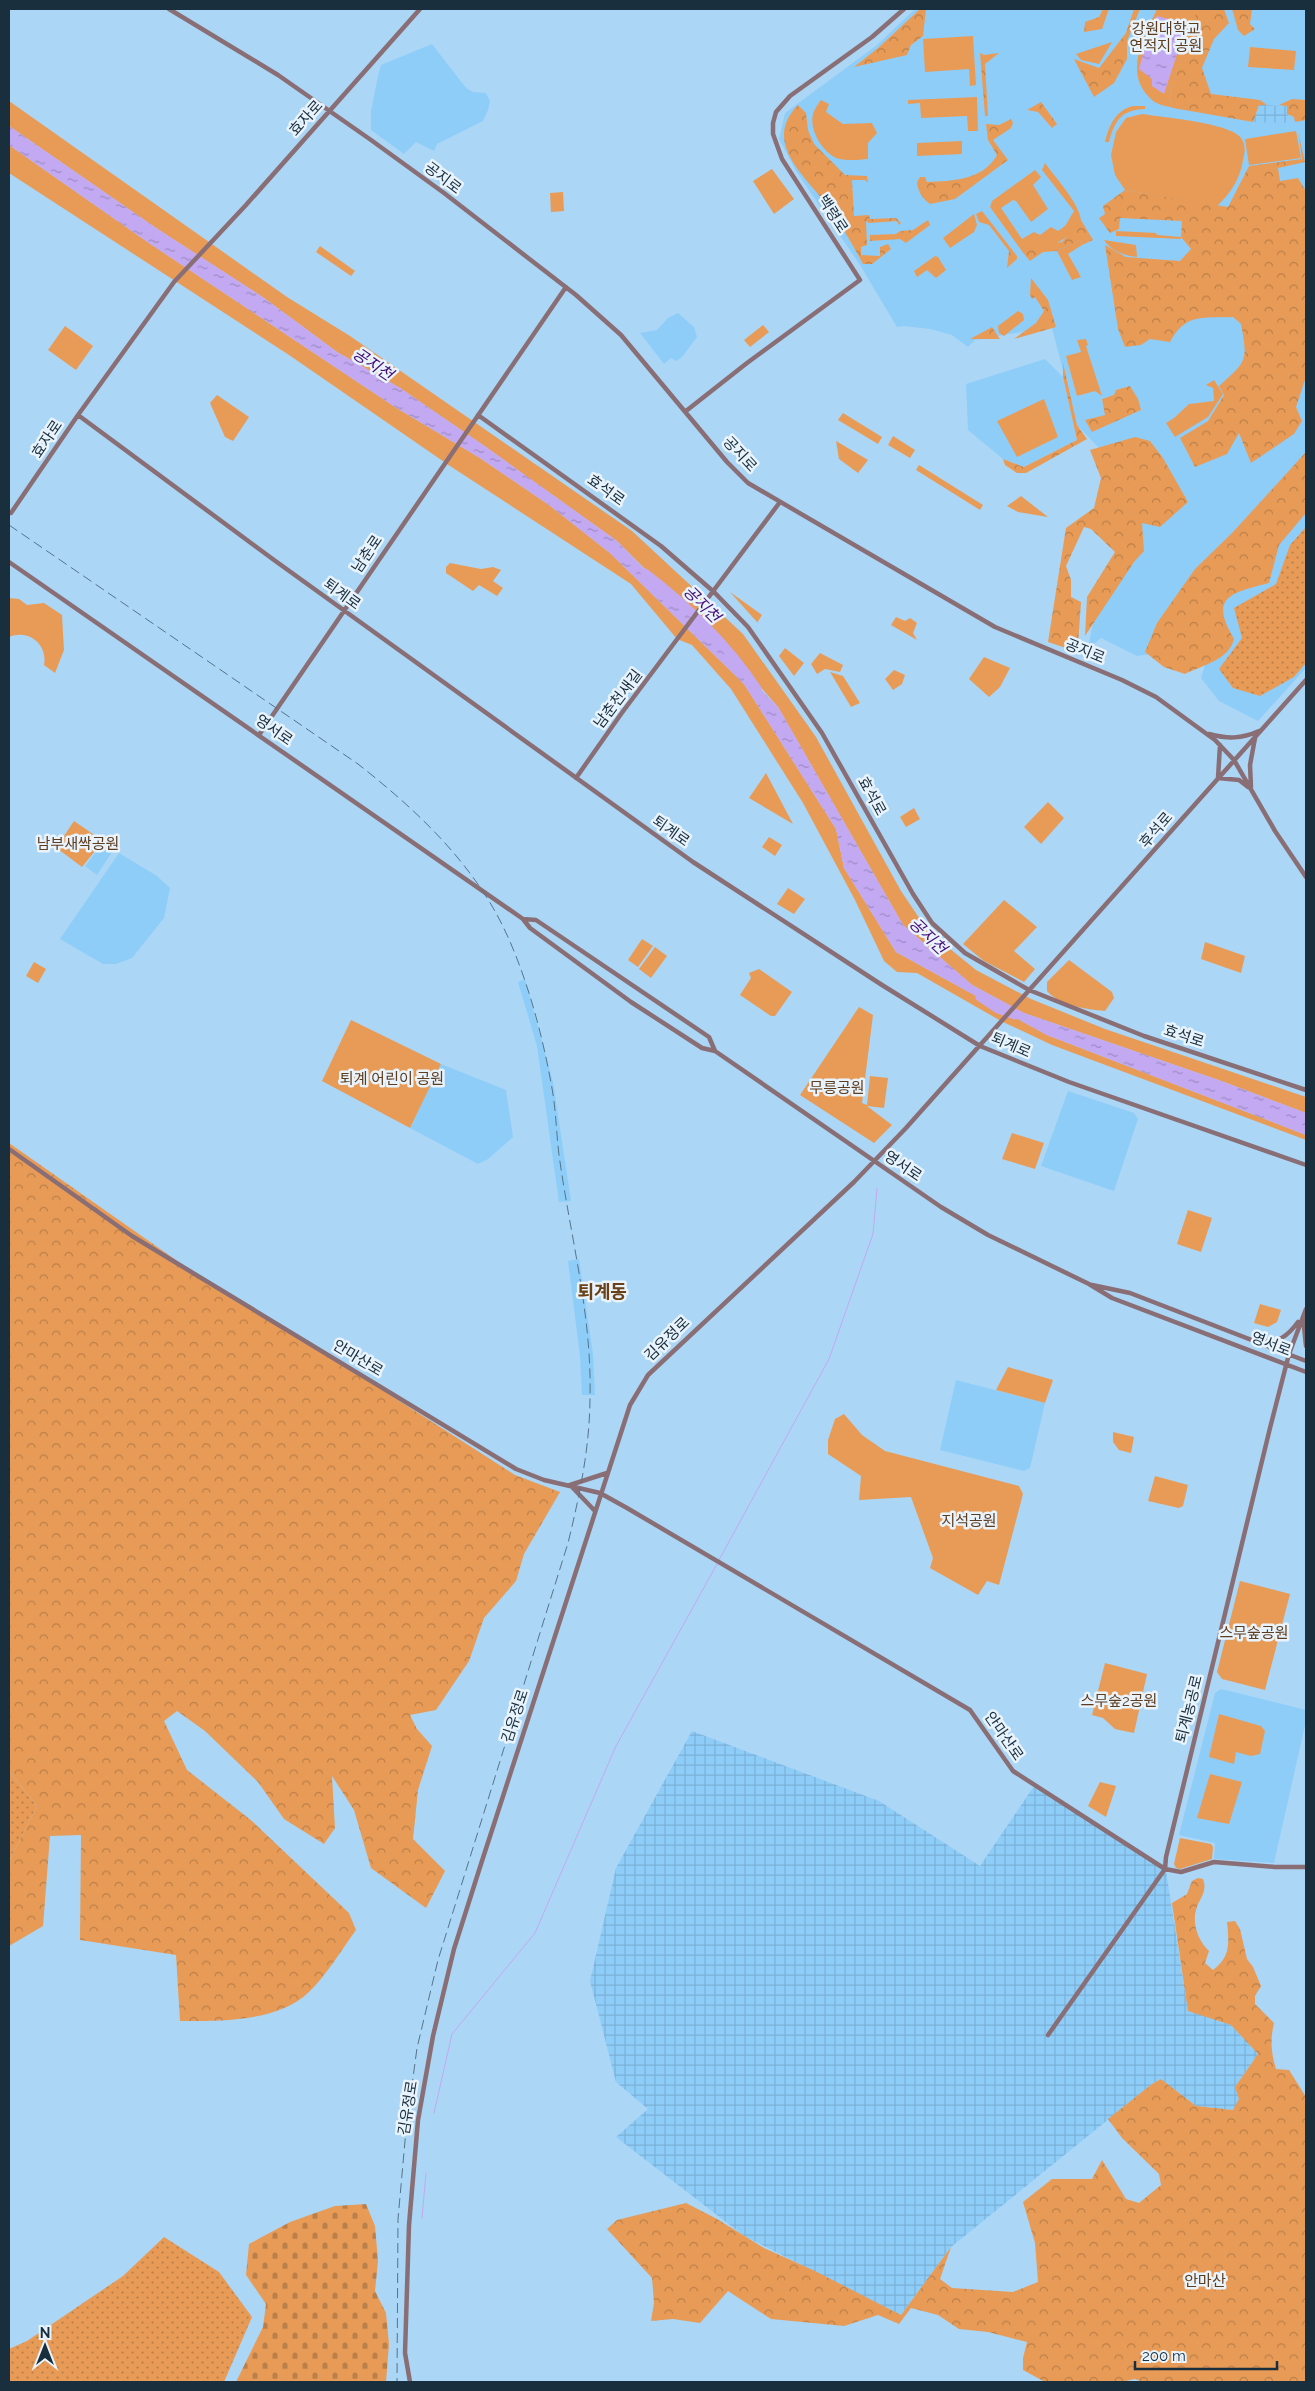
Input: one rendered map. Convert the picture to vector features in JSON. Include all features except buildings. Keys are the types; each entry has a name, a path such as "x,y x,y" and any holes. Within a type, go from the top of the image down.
{"street":[{"name":"공지로","path":"169,9 278,75 444,193 566,287 621,335 728,462 748,483 996,627 1122,680 1156,697 1206,733 1234,760 1306,877"},
{"name":"효자로","path":"11,513 78,415 174,282 211,244 420,9"},
{"name":"백령로","path":"686,411 747,363 860,280 782,160 773,134 773,123 776,112 790,96 872,37 904,9"},
{"path":"478,414 566,287"},
{"name":"남춘로","path":"259,735 478,414"},
{"name":"효석로","path":"478,414 661,546 714,592 748,628 822,734 899,871 932,923 965,953 1029,990 1144,1036 1306,1090"},
{"name":"퇴계로","path":"78,415 693,862 882,985 980,1046 1069,1082 1306,1165"},
{"path":"714,592 780,502"},
{"name":"영서로","path":"9,562 523,919 530,928 631,1002 702,1048 715,1051 941,1207 988,1235 1089,1284 1112,1298 1236,1345 1288,1359 1306,1361"},
{"name":"남춘천새길","path":"576,778 620,714 714,592"},
{"name":"후석로","path":"980,1046 1306,680"},
{"path":"1206,733 1228,739 1246,737 1260,731"},
{"path":"1251,788 1250,765 1255,737"},
{"path":"1220,745 1218,778 1239,780 1251,788"},
{"name":"영서로","path":"523,919 536,920 708,1036 715,1051"},
{"path":"874,1161 980,1046"},
{"name":"안마산로","path":"9,1148 132,1236 516,1469 544,1480 600,1493 970,1710 1013,1771 1165,1868 1181,1872 1214,1862 1276,1867 1306,1867"},
{"name":"김유정로","path":"410,2382 406,2354 409,2225 418,2120 432,2036 454,1949 628,1408 648,1375 874,1161"},
{"name":"영서로","path":"1089,1284 1130,1293 1256,1342 1288,1359 1306,1372"},
{"path":"1256,1342 1278,1341 1290,1332 1306,1309"},
{"path":"1303,1315 1306,1346"},
{"name":"퇴계농공로","path":"1048,2035 1165,1868 1166,1857 1288,1359 1303,1315"},
{"path":"1236,1345 1242,1342 1240,1336"},
{"path":"594,1510 571,1486 607,1473"}],"shaded area":[{"path":"915,9 1306,9 1306,668 1258,721 1219,701 1201,678 1207,658 1158,653 1137,656 1101,638 1088,649 1096,606 1129,533 1100,449 1077,425 1052,328 975,340 968,347 952,335 930,329 897,327 860,265 796,171 779,139 785,113 877,45"},
{"path":"432,44 466,88 473,92 486,93 490,101 488,110 483,121 437,144 434,151 416,142 404,154 371,130 371,111 378,76 381,65"},
{"path":"1259,105 1286,106 1287,115 1292,118 1294,123 1254,122 1254,116"},
{"path":"678,313 694,327 697,337 682,357 676,361 671,358 664,364 640,333 657,330 668,318"},
{"path":"1045,359 1063,377 1077,440 1024,467 1003,459 968,430 966,384"},
{"path":"104,842 114,849 97,875 85,866"},
{"path":"119,853 157,876 170,888 164,918 132,958 116,964 103,964 60,939"},
{"path":"525,979 553,1082 571,1201 559,1202 537,1046 518,982"},
{"path":"441,1064 506,1090 513,1137 488,1159 478,1164 410,1128"},
{"path":"1068,1091 1134,1113 1138,1119 1114,1191 1041,1166"},
{"path":"579,1259 593,1354 595,1395 582,1395 580,1356 568,1261"},
{"path":"956,1380 1045,1403 1030,1468 1024,1471 940,1450"},
{"path":"1221,1689 1306,1710 1306,1721 1274,1863 1214,1859 1215,1843 1179,1835 1215,1693"},
{"path":"692,1731 879,1801 980,1866 1034,1786 1166,1871 1188,2010 1231,2025 1258,2054 1235,2087 1240,2099 1233,2110 1196,2106 1161,2079 1152,2084 951,2247 901,2315 744,2236 616,2137 648,2109 616,2082 590,1981 616,1868"}],"green space":[{"path":"920,9 926,9 923,36 911,45 907,55 854,67 878,48"},
{"path":"1103,9 1109,9 1102,29 1084,32 1085,22 1099,17"},
{"path":"1134,9 1140,9 1127,41 1127,59 1114,83 1094,97 1074,59 1099,68 1126,33"},
{"name":"강원대학교 연적지 공원","path":"1157,9 1177,9 1196,13 1169,97 1173,108 1154,102 1143,90 1138,79 1138,55"},
{"path":"1177,9 1224,9 1229,23 1214,39 1202,68 1211,94 1260,100 1267,105 1259,105 1253,122 1173,108 1169,97 1195,14"},
{"path":"1232,9 1252,9 1250,24 1255,29 1244,36 1238,30"},
{"path":"973,36 976,85 970,86 969,69 925,72 923,39"},
{"path":"1112,42 1099,64 1081,60 1076,54"},
{"path":"1250,47 1296,51 1294,70 1248,67"},
{"path":"980,53 984,55 999,53 985,64 988,116 985,116"},
{"path":"977,97 978,131 968,131 967,116 921,118 920,103 908,104 908,100"},
{"path":"1292,99 1306,100 1306,120 1295,122 1294,117 1287,114 1287,106 1279,105"},
{"path":"821,100 829,104 826,112 843,124 872,123 877,133 868,143 868,159 839,159 831,155 822,145 815,133 812,120 814,111"},
{"path":"9,101 287,297 350,336 632,531 743,634 816,737 901,891 928,931 976,970 1031,999 1105,1029 1306,1097 1306,1113 1224,1082 1024,1013 972,985 903,925 778,707 741,665 617,541 400,388 337,352 264,298 156,228 9,126"},
{"path":"1041,102 1057,124 1052,128 1038,112 1027,110"},
{"path":"798,105 806,113 808,130 814,144 845,175 867,176 868,183 865,180 852,180 854,216 869,215 870,219 896,218 901,223 899,225 897,221 869,223 866,221 867,245 861,247 861,255 880,256 880,247 888,244 891,249 872,264 863,264 832,211 790,158 785,145 784,132 788,119"},
{"path":"1133,106 1145,106 1145,109 1130,111 1120,118 1109,142 1105,142 1114,119 1122,111"},
{"path":"1142,114 1224,128 1241,138 1244,143 1245,152 1240,173 1231,191 1217,206 1125,190 1115,175 1111,155 1116,132 1126,118"},
{"path":"1011,119 1013,123 1011,128 993,140 1008,160 955,199 930,204 925,199 919,192 917,182 920,177 925,177 927,182 957,180 984,170 997,155 988,140 986,124 999,125"},
{"path":"1296,131 1301,158 1249,165 1245,139"},
{"path":"1298,132 1305,162 1278,168 1280,181 1298,178 1306,191 1306,377 1296,407 1302,421 1294,434 1251,463 1239,433 1227,454 1195,467 1180,438 1208,421 1224,395 1219,386 1235,371 1243,360 1244,346 1241,324 1233,317 1196,319 1182,326 1170,342 1150,339 1141,345 1125,347 1118,329 1105,245 1126,257 1180,261 1191,249 1181,237 1182,221 1120,218 1119,229 1110,233 1099,218 1105,214 1103,206 1125,190 1228,207 1249,166 1302,159"},
{"path":"962,141 962,154 917,156 917,143"},
{"path":"9,145 149,243 395,407 480,458 549,505 610,553 744,684 836,829 844,868 896,952 1047,1035 1306,1135 1306,1140 1052,1045 1001,1021 917,973 897,972 884,961 855,900 803,803 731,689 692,645 677,639 631,584 450,466 289,355 9,173"},
{"path":"1045,163 1071,198 1081,220 1072,232 1055,244 1035,246 1024,254 990,207 992,201 1035,170 1041,177 1033,185 1048,209 1031,222 1016,201 1013,200 1001,208 1022,239 1034,232 1040,235 1051,227 1058,231 1065,226 1074,211 1042,170"},
{"path":"772,169 794,199 774,214 753,181"},
{"path":"563,192 564,211 551,212 550,193"},
{"path":"982,211 1017,256 1017,259 1007,268 1009,251 989,225 979,222 976,214"},
{"path":"974,214 977,225 974,232 950,248 943,238"},
{"path":"928,220 930,225 906,243 900,239 870,241 870,235 896,234 900,231 913,230"},
{"path":"1081,220 1093,240 1082,245 1081,240 1057,251 1043,252 1030,261 1024,254 1035,245 1062,242"},
{"path":"1116,231 1156,233 1157,235 1181,237 1181,239 1116,236"},
{"path":"1081,240 1082,245 1068,254 1081,277 1072,280 1057,251"},
{"path":"1104,240 1136,245 1137,257 1119,252 1110,247"},
{"path":"320,246 355,271 351,276 316,252"},
{"path":"935,256 938,257 946,270 936,278 927,270 917,277 914,271"},
{"path":"1031,278 1048,300 1056,327 1014,339 1036,323 1044,311 1035,297 1032,299 1030,295"},
{"path":"1018,311 1023,314 1024,320 1004,336 999,333 998,326"},
{"path":"763,325 769,332 750,347 744,340"},
{"path":"65,326 93,346 76,370 48,350"},
{"path":"992,327 1000,339 970,339"},
{"path":"1086,339 1088,345 1086,346 1102,396 1095,391 1077,396 1066,356 1081,352 1077,340"},
{"path":"1063,363 1077,425 1087,439 1026,473 1017,473 1005,465 1003,459 1024,467 1077,440 1063,377"},
{"path":"1214,380 1223,394 1208,417 1175,437 1166,423 1189,404 1214,401 1213,388 1206,385"},
{"path":"1130,386 1138,399 1141,410 1092,432 1085,420 1105,415 1102,399 1114,395 1116,390"},
{"path":"217,395 249,417 233,441 225,437 210,403"},
{"path":"1044,399 1058,437 1017,457 997,421"},
{"path":"843,413 882,437 878,444 838,420"},
{"path":"893,436 915,450 910,458 888,445"},
{"path":"1135,437 1150,441 1163,458 1188,502 1160,527 1142,523 1144,551 1134,562 1085,636 1087,597 1115,552 1091,529 1084,527 1066,566 1071,580 1071,597 1081,602 1078,645 1075,651 1048,642 1066,528 1094,508 1101,478 1090,450"},
{"path":"836,441 868,460 858,473 839,459"},
{"path":"1306,452 1306,513 1279,545 1269,583 1234,594 1224,605 1223,614 1234,639 1231,646 1221,657 1185,674 1164,667 1145,652 1157,623 1195,569 1233,532"},
{"path":"919,465 983,505 980,510 916,470"},
{"path":"1021,496 1048,517 1018,512 1007,506"},
{"path":"1306,527 1306,663 1294,677 1260,696 1233,688 1219,669 1242,638 1234,608 1276,584 1290,545"},
{"path":"450,563 481,569 493,567 501,570 493,581 503,588 497,596 479,585 473,591 446,573 446,567"},
{"path":"730,592 762,615 757,623 757,622"},
{"path":"9,598 19,599 27,605 44,603 62,615 64,650 55,673 44,665 43,651 35,640 23,635 9,637"},
{"path":"896,617 905,621 910,618 917,623 913,633 917,640 891,625"},
{"path":"785,648 804,663 794,676 779,656"},
{"path":"820,653 843,665 840,672 825,669 817,674 811,664"},
{"path":"984,657 1010,668 1000,687 989,697 969,679"},
{"path":"894,670 905,675 902,684 893,690 885,679"},
{"path":"830,672 843,676 860,703 851,707"},
{"path":"766,773 793,824 749,798"},
{"path":"1048,802 1064,818 1041,844 1024,827"},
{"path":"914,808 920,819 906,827 900,817"},
{"name":"남부새싹공원","path":"74,821 103,841 82,867 58,849 58,845"},
{"path":"769,837 782,845 775,856 762,847"},
{"path":"788,888 805,899 794,914 777,904"},
{"path":"1004,900 1037,927 1014,951 1035,969 1024,982 984,961 963,944"},
{"path":"642,939 653,946 638,967 628,960"},
{"path":"1205,942 1245,956 1241,973 1201,959"},
{"path":"655,947 667,956 651,978 639,969"},
{"path":"1069,960 1112,992 1114,998 1105,1011 1082,1008 1066,1003 1052,996 1047,991 1047,982"},
{"path":"34,962 46,969 38,983 26,976"},
{"path":"759,969 792,992 775,1016 771,1016 740,995 751,978 749,973"},
{"name":"무릉공원","path":"859,1007 873,1015 862,1103 867,1105 870,1076 888,1078 884,1108 867,1106 892,1125 874,1143 800,1095"},
{"name":"퇴계 어린이 공원","path":"351,1020 441,1064 410,1128 322,1081"},
{"path":"1012,1133 1044,1143 1035,1169 1002,1159"},
{"path":"9,1143 193,1272 279,1324 515,1475 560,1492 524,1554 516,1581 484,1618 469,1661 436,1710 410,1715 417,1729 432,1746 418,1790 413,1839 445,1871 426,1908 371,1868 354,1810 332,1776 335,1828 324,1844 284,1819 258,1782 205,1731 177,1711 164,1721 187,1770 252,1821 349,1913 356,1930 315,1986 296,2002 282,2009 248,2018 180,2021 176,1955 80,1940 81,1835 50,1836 43,1926 9,1946 9,1861 37,1806 9,1771"},
{"path":"1188,1210 1212,1218 1201,1252 1177,1244"},
{"path":"1260,1304 1281,1310 1277,1322 1268,1327 1254,1323"},
{"path":"1008,1367 1053,1380 1045,1403 996,1390"},
{"name":"지석공원","path":"844,1414 862,1435 885,1451 1019,1486 1023,1494 999,1585 987,1581 978,1595 930,1568 933,1558 911,1497 859,1500 861,1476 828,1454 828,1440 835,1419"},
{"path":"1113,1432 1134,1437 1131,1453 1119,1450 1113,1442"},
{"path":"1155,1476 1188,1485 1183,1506 1179,1508 1148,1501"},
{"name":"스무숲공원","path":"1240,1581 1290,1594 1265,1690 1222,1679 1217,1672"},
{"name":"스무숲2공원","path":"1105,1663 1147,1674 1134,1733 1115,1729 1103,1718 1092,1715"},
{"path":"1219,1714 1261,1726 1265,1731 1260,1754 1251,1756 1236,1752 1234,1764 1209,1757"},
{"path":"9,1771 37,1806 9,1861"},
{"path":"1210,1774 1242,1782 1229,1824 1197,1818"},
{"path":"1100,1782 1116,1786 1106,1817 1088,1806"},
{"path":"1180,1838 1211,1844 1213,1847 1212,1859 1180,1869 1176,1868 1174,1864"},
{"name":"안마산","path":"1198,1878 1203,1879 1204,1888 1196,1910 1195,1926 1199,1937 1209,1951 1205,1963 1213,1970 1223,1960 1228,1949 1227,1922 1235,1921 1240,1929 1247,1959 1253,1967 1261,1986 1255,1996 1255,2004 1274,2023 1272,2046 1276,2069 1289,2070 1306,2097 1306,2382 1143,2382 1135,2379 1121,2382 1045,2382 1023,2370 1023,2358 1027,2342 988,2332 959,2329 938,2315 911,2308 899,2324 878,2315 844,2326 771,2319 728,2291 700,2323 673,2319 651,2321 654,2303 652,2278 607,2229 617,2220 686,2203 717,2219 764,2248 815,2271 901,2315 951,2247 940,2279 952,2288 1013,2292 1038,2282 1035,2243 1023,2202 1052,2179 1092,2179 1102,2160 1126,2199 1139,2203 1161,2185 1159,2174 1122,2138 1108,2119 1161,2079 1196,2106 1233,2110 1239,2099 1235,2087 1258,2054 1231,2025 1188,2011 1172,1903 1187,1894 1192,1881"},
{"path":"366,2204 375,2226 378,2261 375,2291 386,2313 389,2344 386,2382 236,2382 263,2327 266,2304 246,2275 249,2244 290,2222 335,2206"},
{"path":"164,2237 219,2272 252,2317 224,2382 9,2382 9,2349 27,2341 123,2276"}],"water":[{"path":"1157,16 1187,24 1164,94 1152,86 1152,79 1139,69 1150,28"},
{"path":"9,126 156,228 264,298 337,352 400,388 617,541 778,707 903,925 972,985 1024,1013 1224,1082 1306,1113 1306,1135 1047,1035 896,952 844,868 836,829 744,684 610,553 549,505 480,458 395,407 149,243 9,145"}],"waterway":[{"name":"공지천","path":"645,573 706,626 746,673 757,689"},
{"name":"공지천","path":"980,997 998,1009 1015,1015"},
{"path":"719,1560 829,1359 873,1234 877,1188"},
{"path":"434,2113 452,2034 535,1933 616,1746 717,1564"},
{"path":"422,2218 426,2173"}],"railway":[{"path":"9,525 358,764 396,795 432,829 479,885 502,925 529,992 547,1061 554,1101 559,1155 588,1335 590,1415 586,1452 568,1543 438,1960 417,2048 406,2130 398,2219 397,2382"}],"district":[{"name":"퇴계동","path":"602,1291"}]}
